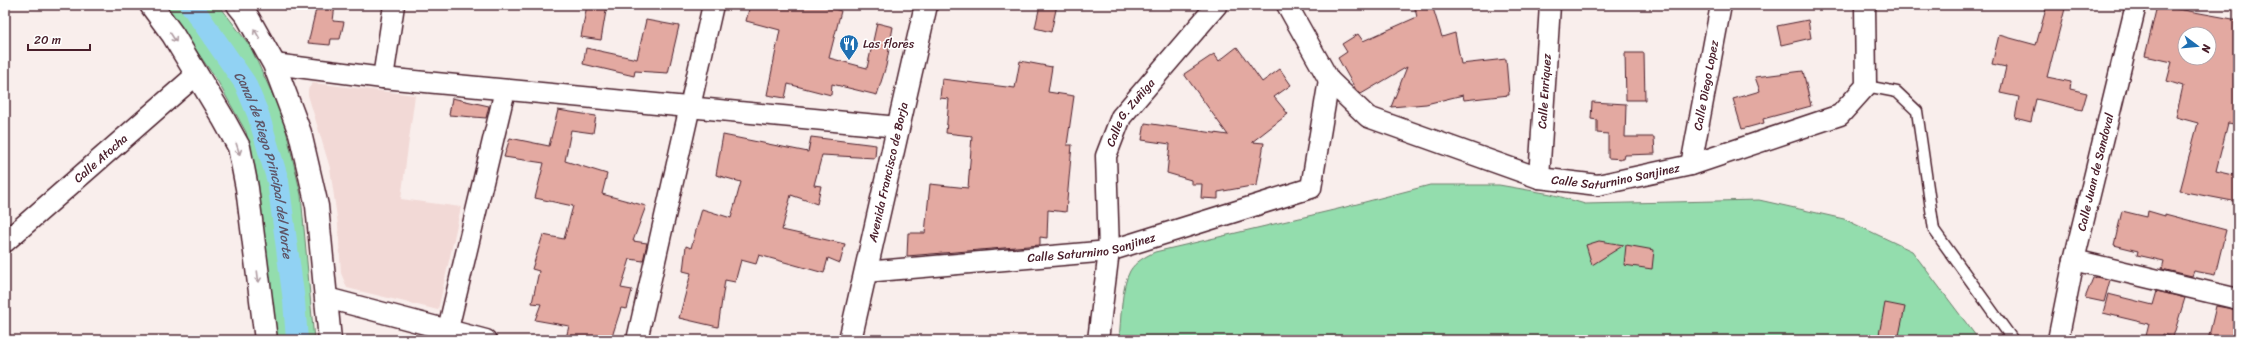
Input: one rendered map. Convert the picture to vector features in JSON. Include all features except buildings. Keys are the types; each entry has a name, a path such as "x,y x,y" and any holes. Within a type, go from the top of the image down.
{"street":[{"path":"151,5 173,36 239,147 247,188 266,340"},
{"path":"238,5 247,16 274,64 300,133 317,206 330,340"},
{"path":"384,78 394,5"},
{"path":"637,340 691,108 713,5"},
{"name":"Avenida Francisco de Borja","path":"850,340 926,5"},
{"name":"Calle G. Zuñiga","path":"1098,340 1109,251 1106,156 1121,117 1217,5"},
{"name":"Calle Saturnino Sanjinez","path":"1287,5 1329,80 1368,117 1539,178 1598,186 1691,165 1840,116 1866,86"},
{"name":"Calle Enriquez","path":"1539,178 1550,5"},
{"name":"Calle Diego Lopez","path":"1691,165 1721,5"},
{"path":"1865,5 1866,86"},
{"name":"Calle Juan de Sandoval","path":"2058,340 2074,260 2136,5"},
{"path":"274,64 384,78 898,127"},
{"name":"Calle Atocha","path":"5,242 196,74"},
{"name":"Calle Saturnino Sanjinez","path":"865,272 1109,251 1311,188 1329,80"},
{"path":"448,329 504,90"},
{"path":"2074,260 2238,299"},
{"path":"327,298 486,340"}],"lane":[{"path":"1866,86 1897,92 1917,111 1934,230 2013,340"}],"shaded area":[{"path":"313,83 415,95 401,199 461,207 438,310 347,288 341,273 338,225 330,168 308,95 308,89"}],"green space":[{"path":"165,5 219,5 250,46 283,117 301,195 314,340 274,340 252,159 246,132 218,82"},
{"path":"1430,185 1499,185 1551,194 1585,204 1759,200 1844,219 1912,251 1979,340 1119,340 1123,295 1127,278 1135,265 1155,252 1338,209"}],"waterway":[{"name":"Canal de Riego Principal del Norte","path":"191,5 245,83 258,114 278,181 294,301 297,340"}],"place":[{"name":"Las flores","path":"849,61"}]}
